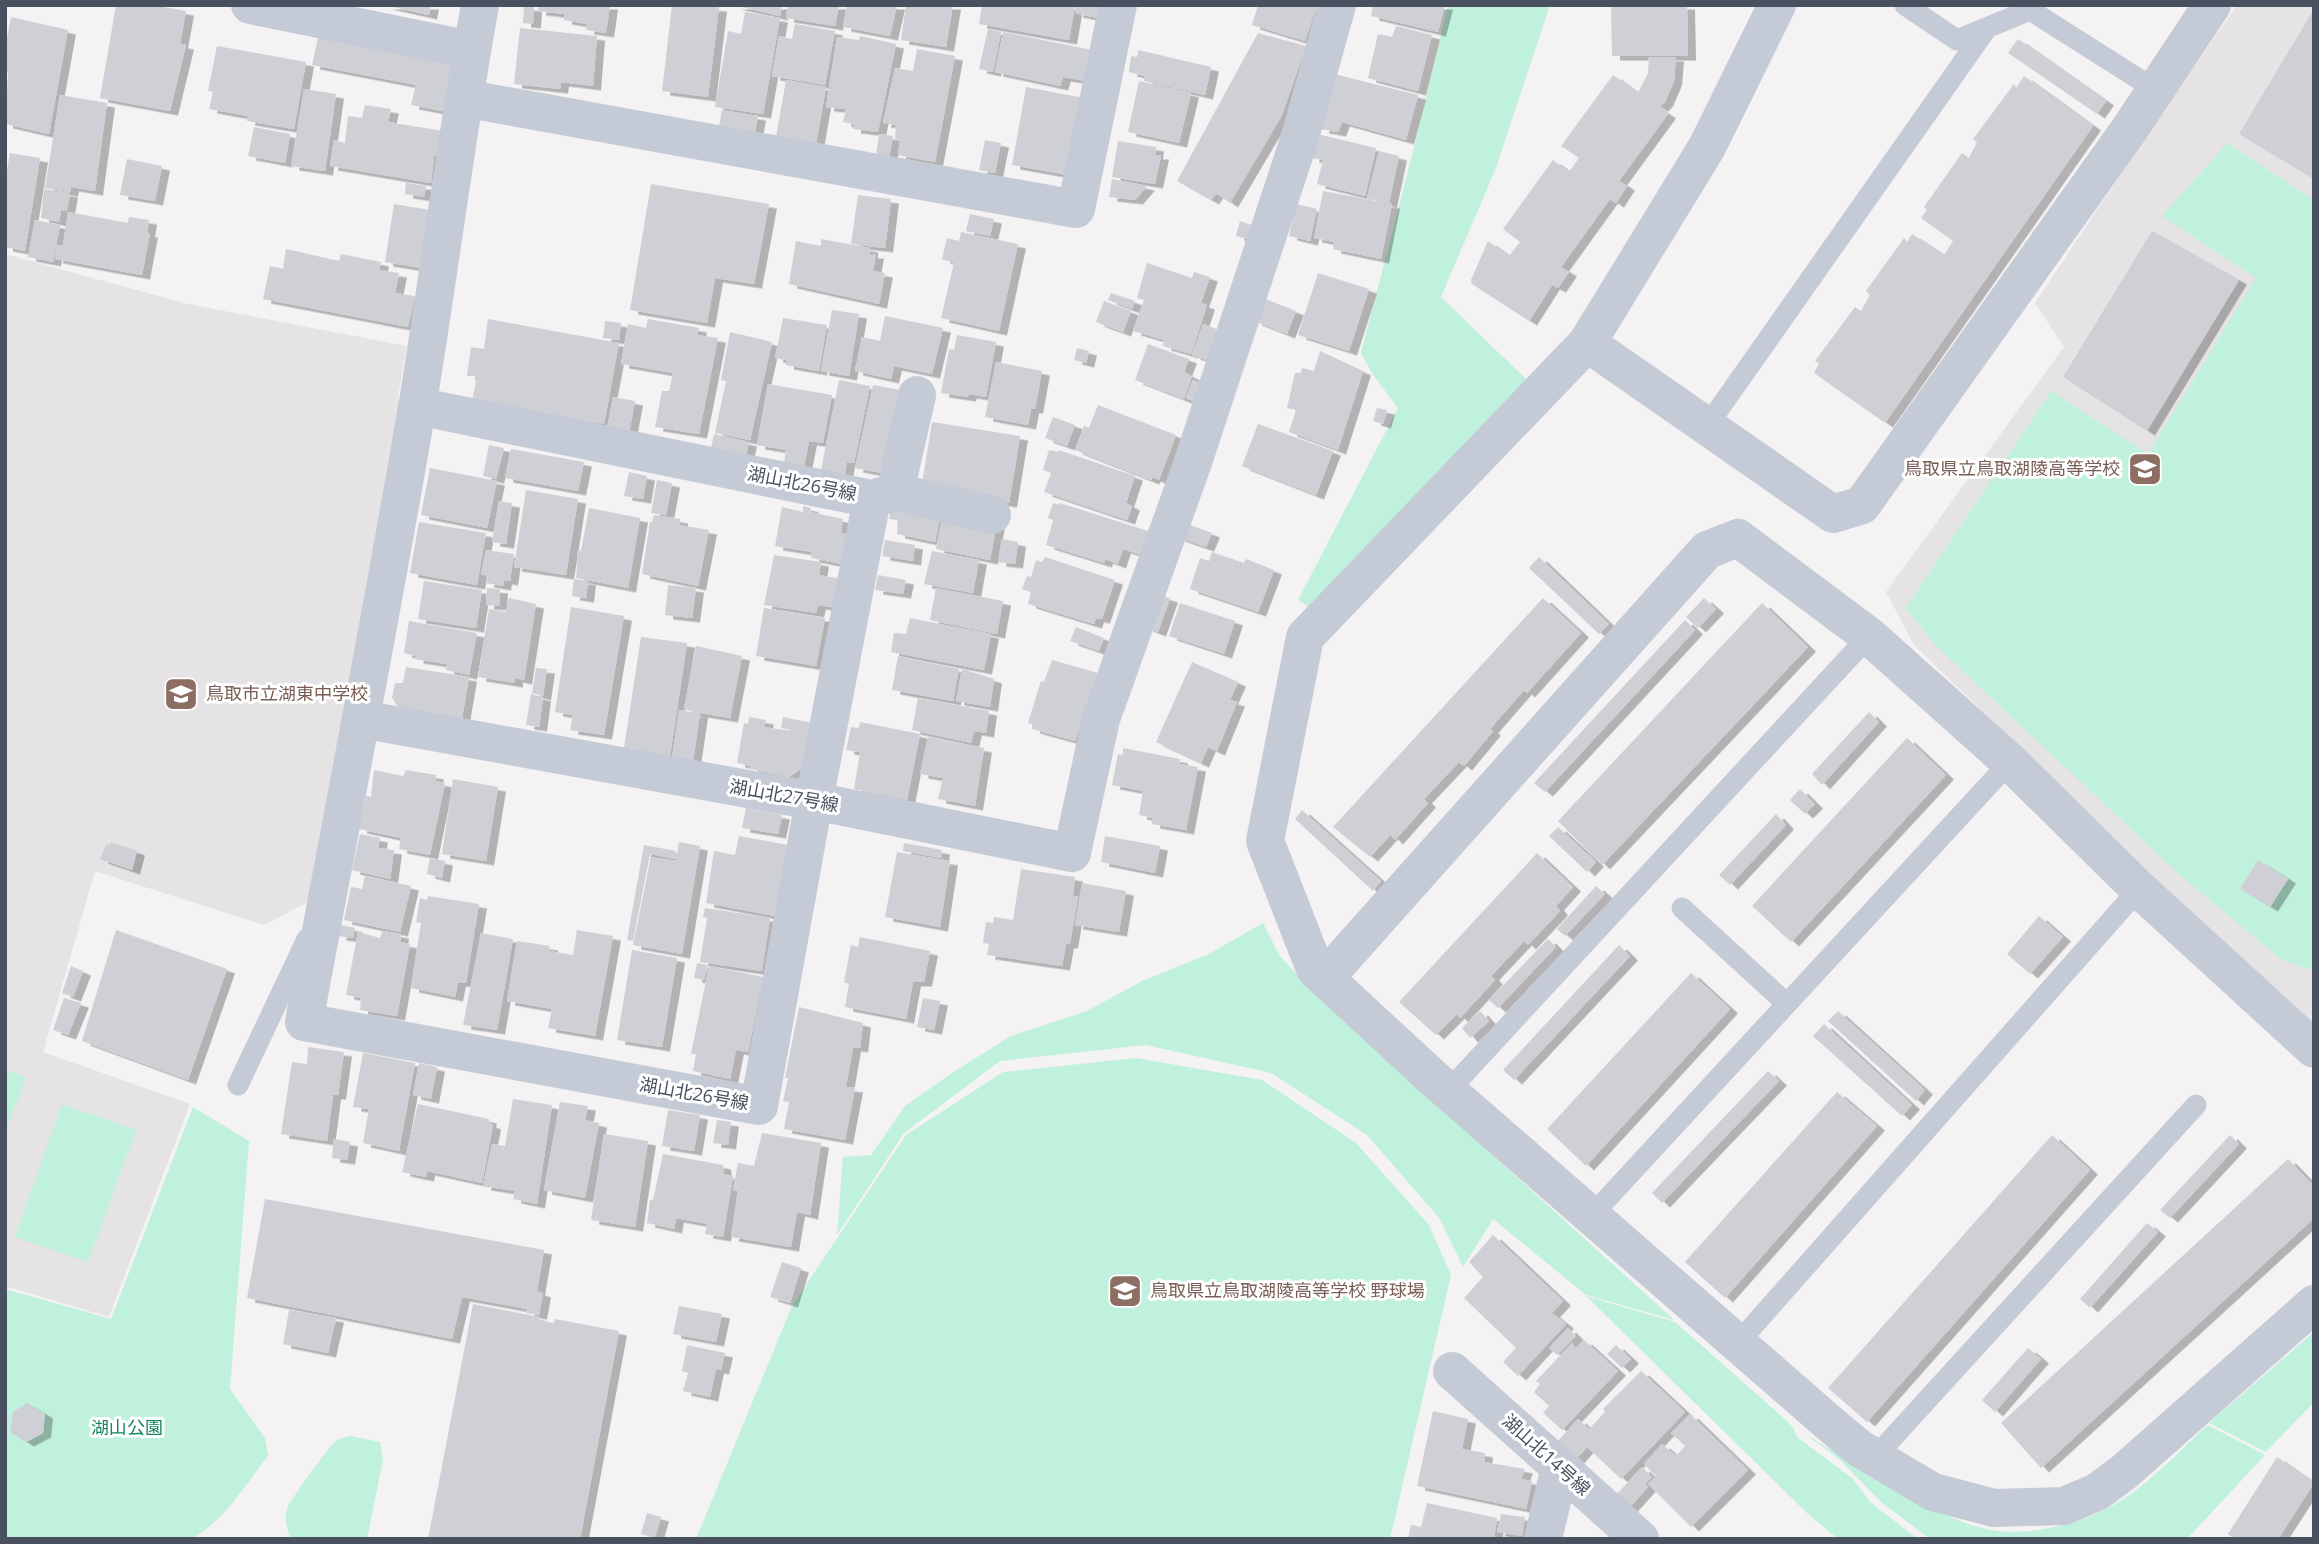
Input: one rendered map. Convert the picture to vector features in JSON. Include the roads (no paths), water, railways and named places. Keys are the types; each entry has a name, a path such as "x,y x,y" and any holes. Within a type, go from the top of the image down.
{"street":[{"path":"250,5 472,50"},
{"name":"湖山北26号線","path":"417,406 884,495 814,801 759,1106 304,1022 417,406 463,98 480,5"},
{"path":"463,98 1076,209 1118,5"},
{"name":"湖山北27号線","path":"361,719 814,801 1072,853 1101,719 1198,449 1300,137 1337,5"},
{"path":"1776,5 1707,147 1587,343 1305,637 1265,841 1315,969 1448,1091 1829,1423 1859,1448 1933,1492 1994,1508 2064,1506 2097,1492 2124,1472 2314,1304"},
{"path":"1587,343 1833,514 1862,505 2156,90 2212,5"},
{"path":"917,395 884,495 992,515"},
{"path":"1325,978 1707,551 1738,538 1869,636 2010,762 2138,889 2314,1049"},
{"name":"湖山北14号線","path":"1452,1371 1640,1539"},
{"path":"1543,1539 1560,1467"}],"lane":[{"path":"1905,5 1957,40 2030,10 2156,90"},
{"path":"1707,426 1987,28"},
{"path":"1448,1091 1869,636"},
{"path":"1592,1215 2010,762"},
{"path":"1738,1343 2138,889"},
{"path":"238,1085 327,896"},
{"path":"1682,908 1787,1004"},
{"path":"1875,1457 2196,1105"}],"place":[{"name":"鳥取県立鳥取湖陵高等学校","path":"2145,469"},
{"name":"鳥取市立湖東中学校","path":"181,694"},
{"name":"鳥取県立鳥取湖陵高等学校 野球場","path":"1125,1291"}],"park label":[{"name":"湖山公園","path":"127,1428"}]}
